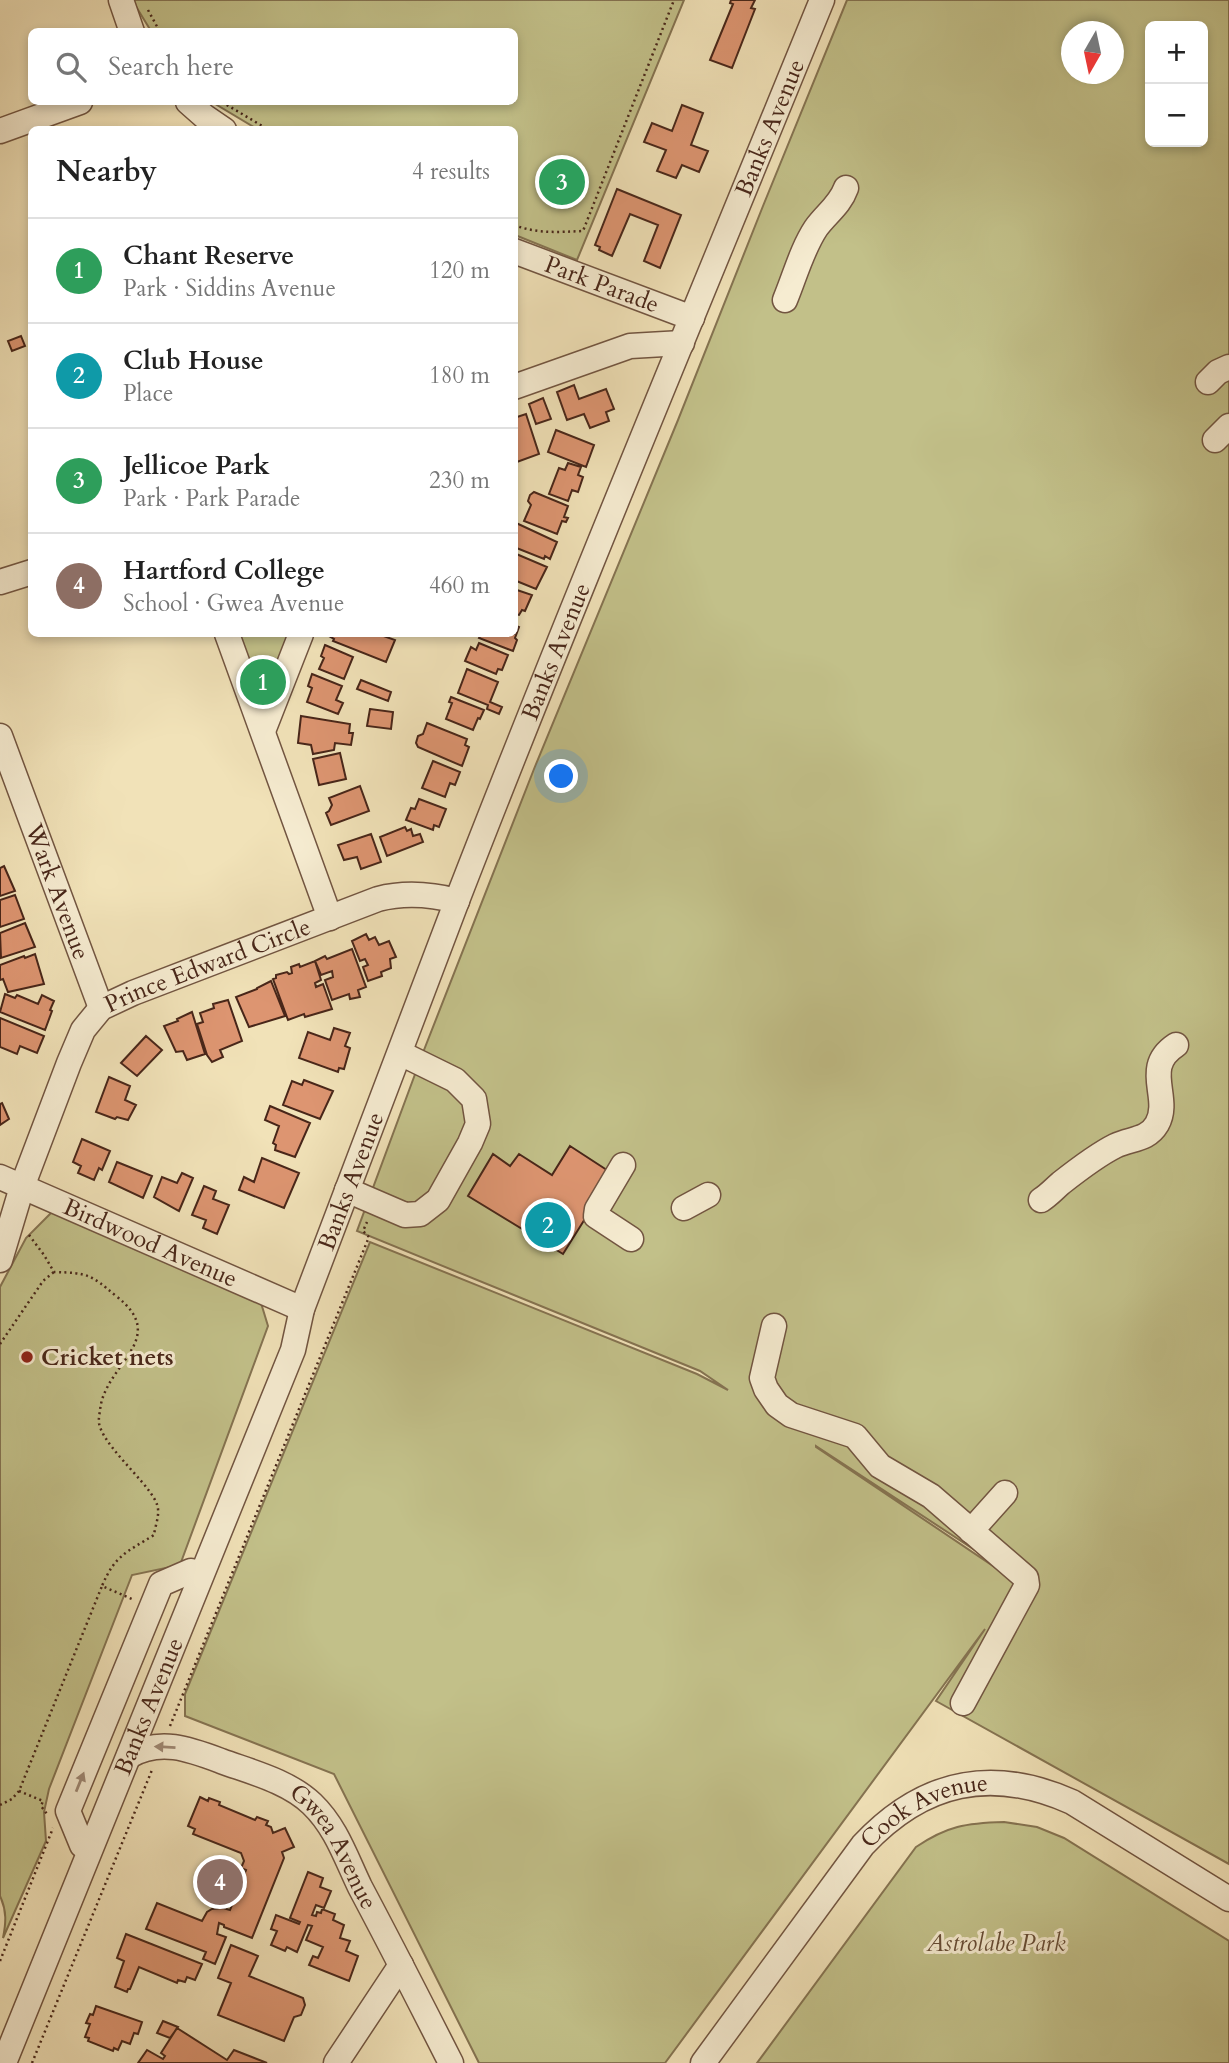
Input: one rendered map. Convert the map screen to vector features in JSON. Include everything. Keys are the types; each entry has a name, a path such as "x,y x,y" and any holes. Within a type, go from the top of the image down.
{"street":[{"path":"121,0 131,28"},
{"name":"Banks Avenue","path":"5,2063 293,1350 302,1309 457,901 635,452 822,0"},
{"path":"0,131 34,124 74,105"},
{"path":"191,105 218,126"},
{"path":"785,300 810,239 840,201 846,188"},
{"name":"Park Parade","path":"518,253 692,318"},
{"path":"518,386 630,346 682,343"},
{"path":"1208,382 1218,372 1229,367"},
{"path":"0,582 28,573"},
{"path":"228,637 330,918"},
{"path":"262,731 299,637"},
{"name":"Wark Avenue","path":"0,736 101,1008"},
{"name":"Prince Edward Circle","path":"0,1260 11,1224 11,1182 83,1030 101,1008 133,993 378,899 396,894 429,895 457,901"},
{"path":"1041,1200 1107,1150 1151,1132 1161,1113 1159,1066 1165,1053 1176,1045"},
{"path":"347,1190 405,1215 420,1214 438,1200 478,1124 474,1099 455,1080 400,1053"},
{"path":"623,1166 597,1209 596,1216 631,1239"},
{"name":"Birdwood Avenue","path":"11,1182 302,1309"},
{"path":"684,1208 708,1195"},
{"name":"Banks Avenue","path":"0,2049 283,1341 302,1309"},
{"path":"774,1326 762,1378 777,1405 791,1415 855,1436 880,1466 931,1496 1026,1578 1027,1585 963,1703"},
{"path":"971,1531 1005,1493"},
{"path":"82,1845 68,1811 161,1584 191,1572"},
{"name":"Gwea Avenue","path":"129,1756 147,1747 162,1746 203,1754 290,1788 310,1802 338,1839 451,2063"},
{"name":"Cook Avenue","path":"702,2063 863,1845 880,1826 901,1810 935,1793 979,1783 1002,1783 1050,1792 1072,1802 1229,1899"},
{"path":"336,2063 401,1965"}],"path":[{"path":"518,226 543,232 583,231 674,0"},
{"path":"148,10 158,28"},
{"path":"227,105 262,126"},
{"path":"166,1736 369,1237 363,1231 376,1202"},
{"path":"11,1224 32,1238 54,1272"},
{"path":"0,1344 43,1281 54,1272 84,1273 125,1303 136,1316 138,1332 135,1347 109,1382 100,1406 99,1425 114,1452 156,1499 159,1511 153,1535 125,1552 110,1569 19,1791 12,1799 0,1805"},
{"path":"103,1586 152,1607"},
{"path":"32,2063 156,1760"},
{"path":"19,1791 43,1801 41,1806 48,1814"},
{"path":"0,1961 55,1822"}],"green space":[{"path":"132,0 684,0 577,260 518,236 518,126 252,126 217,105 518,105 518,28 149,28"},
{"path":"847,0 1229,0 1229,1864 936,1701 985,1629 665,2063 479,2063 334,1774 185,1716 185,1694 370,1242 697,1374 728,1390 700,1371 357,1231 424,1050 534,769","holes":["816,1446 1019,1579 1017,1582"]},
{"path":"228,637 300,637 263,731"},
{"path":"52,1212 261,1303 268,1326 180,1565 132,1575 49,1789 44,1812 46,1841 3,1938 5,1917 0,1896 0,1287 26,1238"},
{"name":"Astrolabe Park","path":"1004,1822 1037,1827 1064,1838 1229,1941 1229,2063 757,2063 916,1847 937,1834 957,1827"}],"building":[{"path":"731,0 755,0 751,8 755,9 732,68 710,60 733,4 730,3"},
{"path":"682,105 703,113 691,145 708,151 699,172 682,165 676,178 657,171 666,150 644,142 652,123 672,131"},
{"path":"617,189 681,215 660,268 644,261 658,225 630,214 612,256 595,245"},
{"path":"21,336 25,346 12,351 8,341"},
{"path":"574,385 579,399 606,389 614,409 606,412 609,421 590,428 584,414 567,420 557,392"},
{"path":"543,398 551,419 536,424 529,404"},
{"path":"526,414 539,454 518,462 518,417"},
{"path":"556,430 594,445 586,467 548,452"},
{"path":"568,463 581,467 578,475 583,477 578,492 572,490 568,501 549,494 559,468 565,470"},
{"path":"534,492 568,506 564,517 568,518 566,522 562,521 557,534 524,521 531,505 528,501 530,495"},
{"path":"518,524 557,542 550,559 545,556 544,559 518,549"},
{"path":"518,555 547,567 536,589 518,582"},
{"path":"518,590 532,595 525,611 522,610 519,615"},
{"path":"331,637 386,637 395,640 386,662 333,641"},
{"path":"515,637 517,640 513,651 479,638"},
{"path":"479,643 508,655 502,670 498,669 496,674 465,661 471,647 476,650"},
{"path":"325,645 353,657 344,679 319,669 324,658 321,656"},
{"path":"467,669 498,682 490,702 502,707 499,714 487,709 488,705 458,693"},
{"path":"312,674 342,686 336,700 343,703 338,714 307,702 312,688 308,686"},
{"path":"361,680 391,692 388,701 357,689"},
{"path":"451,697 484,710 473,730 446,719 452,703 449,702"},
{"path":"370,709 393,712 391,729 367,726"},
{"path":"301,716 350,724 349,733 353,733 351,745 335,743 334,750 313,754 311,745 298,743"},
{"path":"427,723 467,739 465,745 469,747 462,766 418,747 418,736 423,734"},
{"path":"340,753 346,779 319,785 313,759"},
{"path":"433,761 460,772 455,785 450,783 445,797 422,788"},
{"path":"360,786 369,811 331,825 326,813 332,805 329,798"},
{"path":"419,799 446,809 439,827 434,825 433,830 406,820"},
{"path":"405,827 407,831 411,829 413,836 420,834 423,842 387,856 380,837"},
{"path":"371,834 381,862 361,869 357,857 344,860 338,845"},
{"path":"4,866 15,891 0,896 0,868"},
{"path":"15,895 24,919 0,927 0,900"},
{"path":"25,923 35,947 1,958 0,933"},
{"path":"366,934 369,940 375,937 379,945 389,941 396,957 390,959 391,968 381,972 382,976 368,981 363,967 368,965 365,959 360,961 352,941"},
{"path":"352,949 366,987 358,990 360,997 350,999 349,994 332,1000 325,980 333,977 332,971 321,975 315,961"},
{"path":"35,954 44,984 8,992 3,979 0,980 0,965"},
{"path":"315,961 321,980 315,983 316,987 323,984 332,1009 288,1020 273,979 276,975 292,973 291,967 299,964 300,967"},
{"path":"271,981 285,1016 249,1027 236,997"},
{"path":"5,994 15,998 17,995 38,1004 42,995 54,1001 45,1030 0,1012"},
{"path":"228,1000 242,1041 220,1050 223,1057 212,1062 197,1024 203,1022 200,1013 214,1008 213,1004"},
{"path":"192,1012 205,1054 187,1060 183,1051 176,1052 164,1026"},
{"path":"0,1018 44,1036 37,1053 20,1046 17,1054 0,1047"},
{"path":"334,1028 350,1033 345,1046 350,1048 344,1069 339,1068 338,1072 299,1058 308,1032 330,1040"},
{"path":"146,1036 162,1050 137,1076 121,1063"},
{"path":"109,1077 130,1086 125,1100 136,1105 128,1120 117,1117 115,1119 96,1112"},
{"path":"304,1080 333,1091 320,1119 283,1105 292,1081 302,1085"},
{"path":"2,1103 9,1119 0,1125 0,1104"},
{"path":"270,1106 310,1123 295,1157 275,1150 276,1145 273,1143 279,1126 265,1120"},
{"path":"82,1139 110,1151 102,1170 99,1168 94,1180 78,1173 81,1166 73,1162"},
{"path":"570,1146 613,1174 563,1254 468,1196 493,1154 510,1166 519,1154 552,1175"},
{"path":"262,1158 299,1173 284,1208 239,1190 244,1177 254,1182"},
{"path":"117,1162 152,1176 143,1198 109,1182"},
{"path":"182,1173 193,1178 179,1211 154,1197 162,1177 177,1183"},
{"path":"204,1186 216,1191 213,1199 229,1205 217,1234 203,1228 206,1220 192,1215"},
{"path":"200,1797 220,1802 219,1805 255,1820 257,1817 268,1821 266,1825 271,1827 273,1833 285,1828 294,1847 282,1852 284,1858 252,1938 219,1923 217,1934 226,1937 215,1964 203,1959 206,1952 146,1929 157,1903 202,1921 212,1909 230,1910 246,1870 241,1868 244,1861 241,1853 193,1834 195,1829 188,1826"},
{"path":"308,1872 323,1878 320,1887 331,1891 324,1908 316,1905 312,1915 321,1913 322,1909 335,1914 333,1920 344,1925 340,1938 350,1941 346,1951 358,1956 349,1981 309,1965 313,1956 318,1958 323,1947 306,1940 312,1926 308,1925 297,1952 287,1947 285,1951 271,1945 277,1931 271,1929 276,1915 299,1924 300,1922 290,1918"},
{"path":"126,1934 202,1964 195,1980 187,1977 185,1982 178,1980 177,1983 139,1967 127,1992 115,1987 124,1961 117,1958"},
{"path":"231,1945 258,1956 249,1976 303,1998 305,2005 301,2015 294,2017 284,2041 218,2015 231,1983 218,1978"},
{"path":"96,2006 142,2022 138,2034 134,2033 130,2044 122,2041 118,2050 114,2048 113,2051 88,2041 89,2038 85,2037 90,2024 86,2023"},
{"path":"163,2021 178,2027 170,2038 157,2033"},
{"path":"177,2028 227,2060 234,2050 267,2063 138,2063 147,2050 163,2059 165,2056 161,2053"}],"place":[{"name":"Jellicoe Park","path":"562,182"},
{"name":"Chant Reserve","path":"263,682"},
{"name":"Club House","path":"548,1225"},
{"name":"Cricket nets","path":"27,1357"},
{"name":"Hartford College","path":"220,1882"}]}
